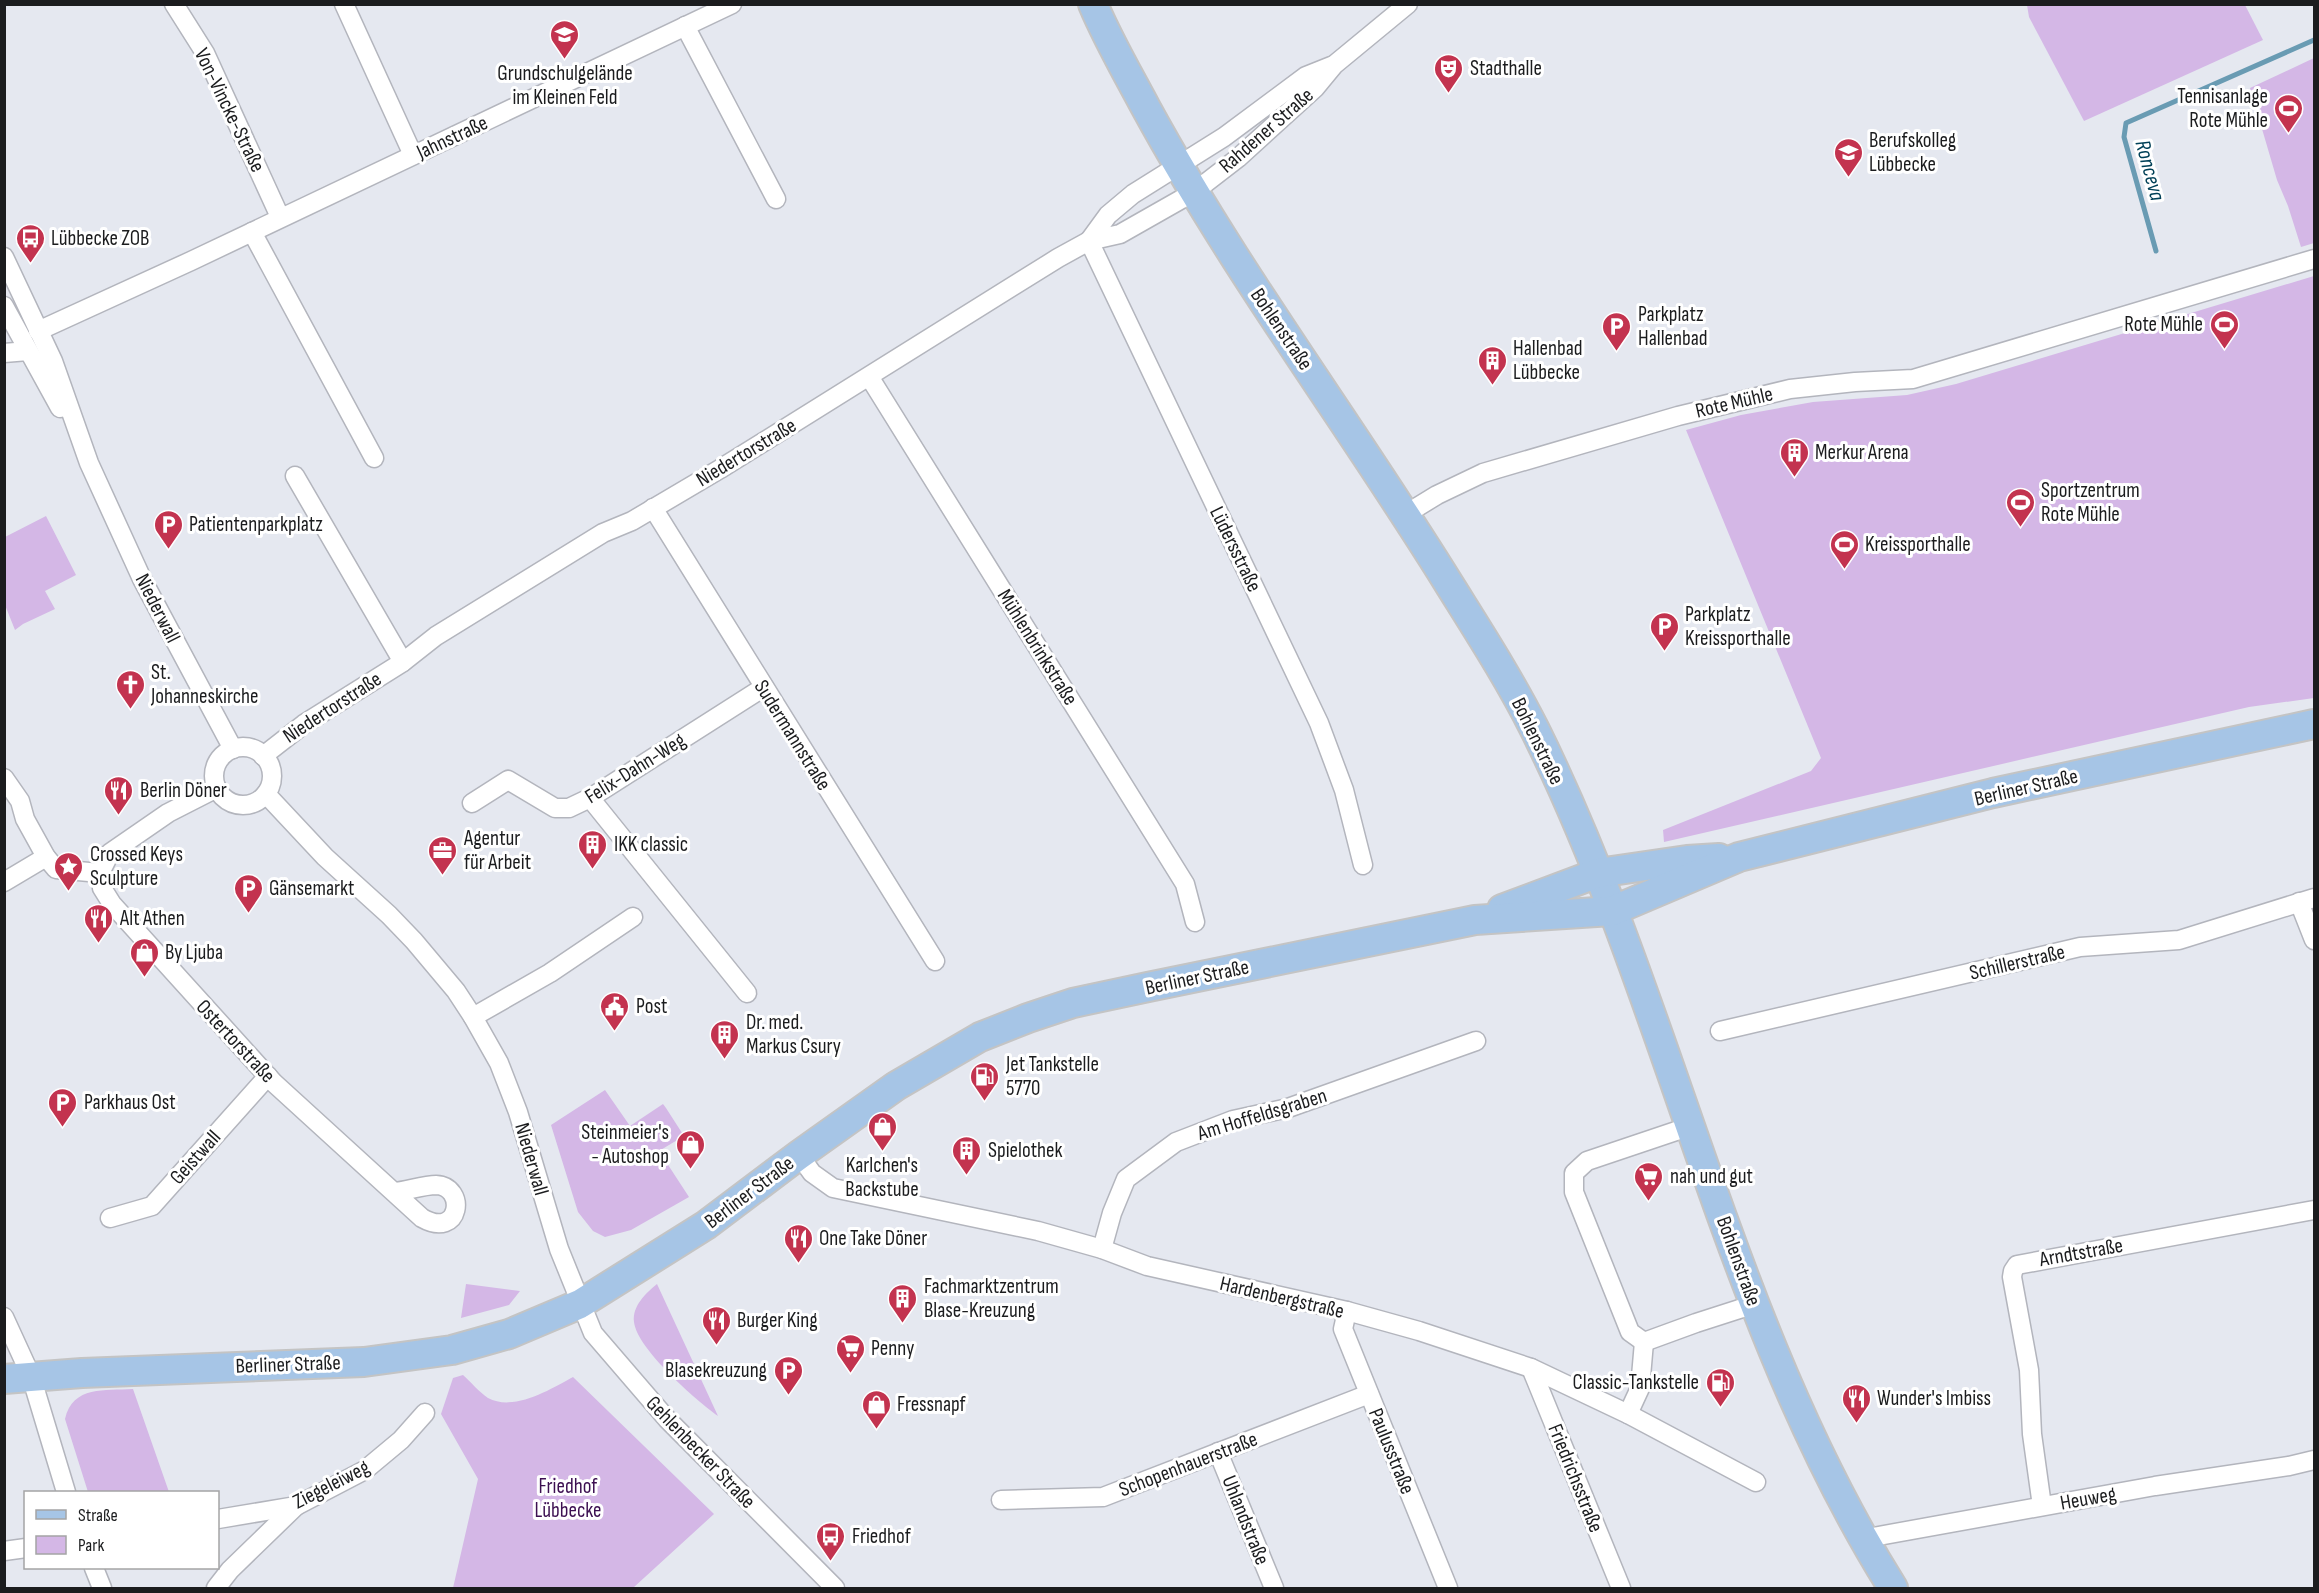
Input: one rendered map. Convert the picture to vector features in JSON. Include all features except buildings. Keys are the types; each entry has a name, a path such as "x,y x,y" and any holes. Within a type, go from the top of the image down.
{"main road":[{"name":"Bohlenstraße","path":"1093,4 1159,131 1210,220 1406,514 1510,683 1535,731 1598,873 1783,1376 1821,1459 1862,1539 1893,1588"},
{"name":"Berliner Straße","path":"18,1377 364,1362 463,1347 509,1334 580,1304 706,1226 799,1155 896,1086 980,1037 1029,1018 1074,1004 1148,987 1475,920 1612,911 1739,857 1993,793 2314,724"},
{"name":"Berliner Straße","path":"1475,920 1598,873 1687,860 1739,857"}],"street":[{"name":"Von-Vincke-Straße","path":"174,4 205,53 280,217"},
{"path":"344,4 413,155"},
{"name":"Jahnstraße","path":"38,331 685,26 701,11 732,4"},
{"name":"Rahdener Straße","path":"1194,192 1238,158 1306,96 1334,64 1408,4"},
{"path":"685,26 776,199"},
{"name":"Rahdener Straße","path":"1178,165 1224,137 1306,76 1334,64"},
{"name":"Niedertorstraße","path":"1089,241 1108,215 1133,194 1178,165"},
{"name":"Niedertorstraße","path":"263,756 304,724 403,662 436,636 603,533 653,508 870,378 948,325 1089,241 1120,234 1194,192"},
{"path":"252,232 374,458"},
{"name":"Lüdersstraße","path":"1089,241 1319,723 1344,790 1363,865"},
{"name":"Niederwall","path":"4,257 53,361 89,463"},
{"name":"Rote Mühle","path":"1406,514 1437,495 1483,473 1678,416 1790,389 1913,379 2314,259"},
{"name":"Niederwall","path":"4,306 89,463 142,579 233,749"},
{"path":"4,353 28,351"},
{"name":"Mühlenbrinkstraße","path":"870,378 1185,884 1195,922"},
{"name":"Niedertorstraße","path":"296,476 403,662"},
{"name":"Sudermannstraße","path":"653,508 935,961"},
{"name":"Felix-Dahn-Weg","path":"472,803 508,780 555,808 569,808 590,798 764,687"},
{"path":"248,747 263,756 268,762 272,775 266,794 257,801 239,804 226,799 217,788 215,775 218,762 222,757 233,749 248,747"},
{"path":"4,777 20,801 25,819 46,857 56,869 100,873 110,853 168,813 217,788"},
{"name":"Niederwall","path":"266,794 325,857 414,941 456,991 473,1017 499,1062 518,1112 553,1231 580,1304"},
{"path":"590,798 747,993"},
{"path":"4,882 46,857"},
{"name":"Ostertorstraße","path":"100,873 102,888 112,903 268,1076 394,1192"},
{"path":"2307,900 2314,940"},
{"name":"Schillerstraße","path":"1720,1031 2080,947 2179,940 2307,900"},
{"path":"473,1017 550,973 633,917"},
{"name":"Am Hoffeldsgraben","path":"1102,1249 1112,1213 1126,1179 1176,1142 1233,1120 1288,1108 1476,1041"},
{"name":"Geistwall","path":"110,1218 152,1206 268,1076"},
{"path":"1644,1342 1630,1332 1574,1192 1574,1173 1587,1161 1691,1126"},
{"name":"Hardenbergstraße","path":"799,1155 812,1173 833,1188 1038,1231 1102,1249 1147,1266 1347,1311 1419,1331 1531,1368 1628,1414 1756,1482"},
{"name":"Arndtstraße","path":"2042,1506 2032,1434 2029,1370 2012,1277 2017,1265 2314,1210"},
{"name":"Gehlenbecker Straße","path":"580,1304 598,1339 668,1419 835,1588"},
{"path":"1644,1342 1755,1304"},
{"name":"Paulusstraße","path":"1347,1311 1343,1329 1448,1588"},
{"path":"4,1317 18,1377 66,1491"},
{"path":"1628,1414 1640,1388 1644,1342"},
{"name":"Friedrichsstraße","path":"1531,1368 1621,1588"},
{"name":"Schopenhauerstraße","path":"1001,1500 1103,1497 1369,1394"},
{"name":"Ziegeleiweg","path":"219,1519 296,1506 365,1470 401,1440 425,1413"},
{"name":"Uhlandstraße","path":"1218,1452 1274,1588"},
{"name":"Heuweg","path":"1862,1539 2314,1460"},
{"path":"216,1588 230,1570 296,1506"},
{"path":"4,1551 24,1548"},
{"path":"94,1569 102,1588"}],"green space":[{"path":"2027,5 2245,5 2263,40 2084,121 2029,17"},
{"name":"Tennisanlage Rote Mühle","path":"2314,58 2314,243 2301,247 2277,180 2250,88"},
{"name":"Sportzentrum Rote Mühle","path":"2314,276 2314,698 2249,707 1664,842 1663,830 1811,771 1821,758 1686,430 1741,415 1813,402 1907,395 1956,384"},
{"path":"46,516 76,575 45,591 55,609 15,630 5,605 5,537"},
{"path":"605,1090 630,1126 663,1104 684,1136 659,1151 689,1197 631,1230 605,1237 593,1231 578,1212 551,1125"},
{"path":"466,1284 520,1291 509,1305 461,1318"},
{"path":"657,1284 718,1416 669,1374 645,1346 638,1333 634,1322 637,1305"},
{"name":"Friedhof Lübbecke","path":"463,1375 481,1393 498,1402 521,1401 573,1377 714,1514 633,1588 453,1588 478,1479 441,1414 453,1378"},
{"path":"133,1389 169,1491 88,1491 65,1419 75,1400 101,1390"}],"waterway":[{"name":"Ronceva","path":"2156,251 2124,137 2126,123 2314,40"}],"place":[{"name":"Grundschulgelände im Kleinen Feld","path":"565,60"},
{"name":"Stadthalle","path":"1449,94"},
{"name":"Tennisanlage Rote Mühle","path":"2289,134"},
{"name":"Berufskolleg Lübbecke","path":"1848,178"},
{"name":"Lübbecke ZOB","path":"30,264"},
{"name":"Rote Mühle","path":"2224,350"},
{"name":"Parkplatz Hallenbad","path":"1617,352"},
{"name":"Hallenbad Lübbecke","path":"1492,386"},
{"name":"Merkur Arena","path":"1794,478"},
{"name":"Sportzentrum Rote Mühle","path":"2020,528"},
{"name":"Patientenparkplatz","path":"168,550"},
{"name":"Kreissporthalle","path":"1844,570"},
{"name":"Parkplatz Kreissporthalle","path":"1664,652"},
{"name":"St. Johanneskirche","path":"130,710"},
{"name":"Berlin Döner","path":"119,816"},
{"name":"IKK classic","path":"593,870"},
{"name":"Agentur für Arbeit","path":"443,876"},
{"name":"Crossed Keys Sculpture","path":"69,892"},
{"name":"Gänsemarkt","path":"248,914"},
{"name":"Alt Athen","path":"99,944"},
{"name":"By Ljuba","path":"144,978"},
{"name":"Post","path":"615,1032"},
{"name":"Dr. med. Markus Csury","path":"725,1060"},
{"name":"Jet Tankstelle 5770","path":"985,1102"},
{"name":"Parkhaus Ost","path":"63,1128"},
{"name":"Karlchen's Backstube","path":"882,1152"},
{"name":"Steinmeier's - Autoshop","path":"690,1170"},
{"name":"Spielothek","path":"967,1176"},
{"name":"nah und gut","path":"1649,1202"},
{"name":"One Take Döner","path":"798,1264"},
{"name":"Fachmarktzentrum Blase-Kreuzung","path":"903,1324"},
{"name":"Burger King","path":"716,1346"},
{"name":"Penny","path":"850,1374"},
{"name":"Blasekreuzung","path":"788,1396"},
{"name":"Classic-Tankstelle","path":"1720,1408"},
{"name":"Wunder's Imbiss","path":"1856,1424"},
{"name":"Fressnapf","path":"876,1430"},
{"name":"Friedhof","path":"831,1562"}]}
